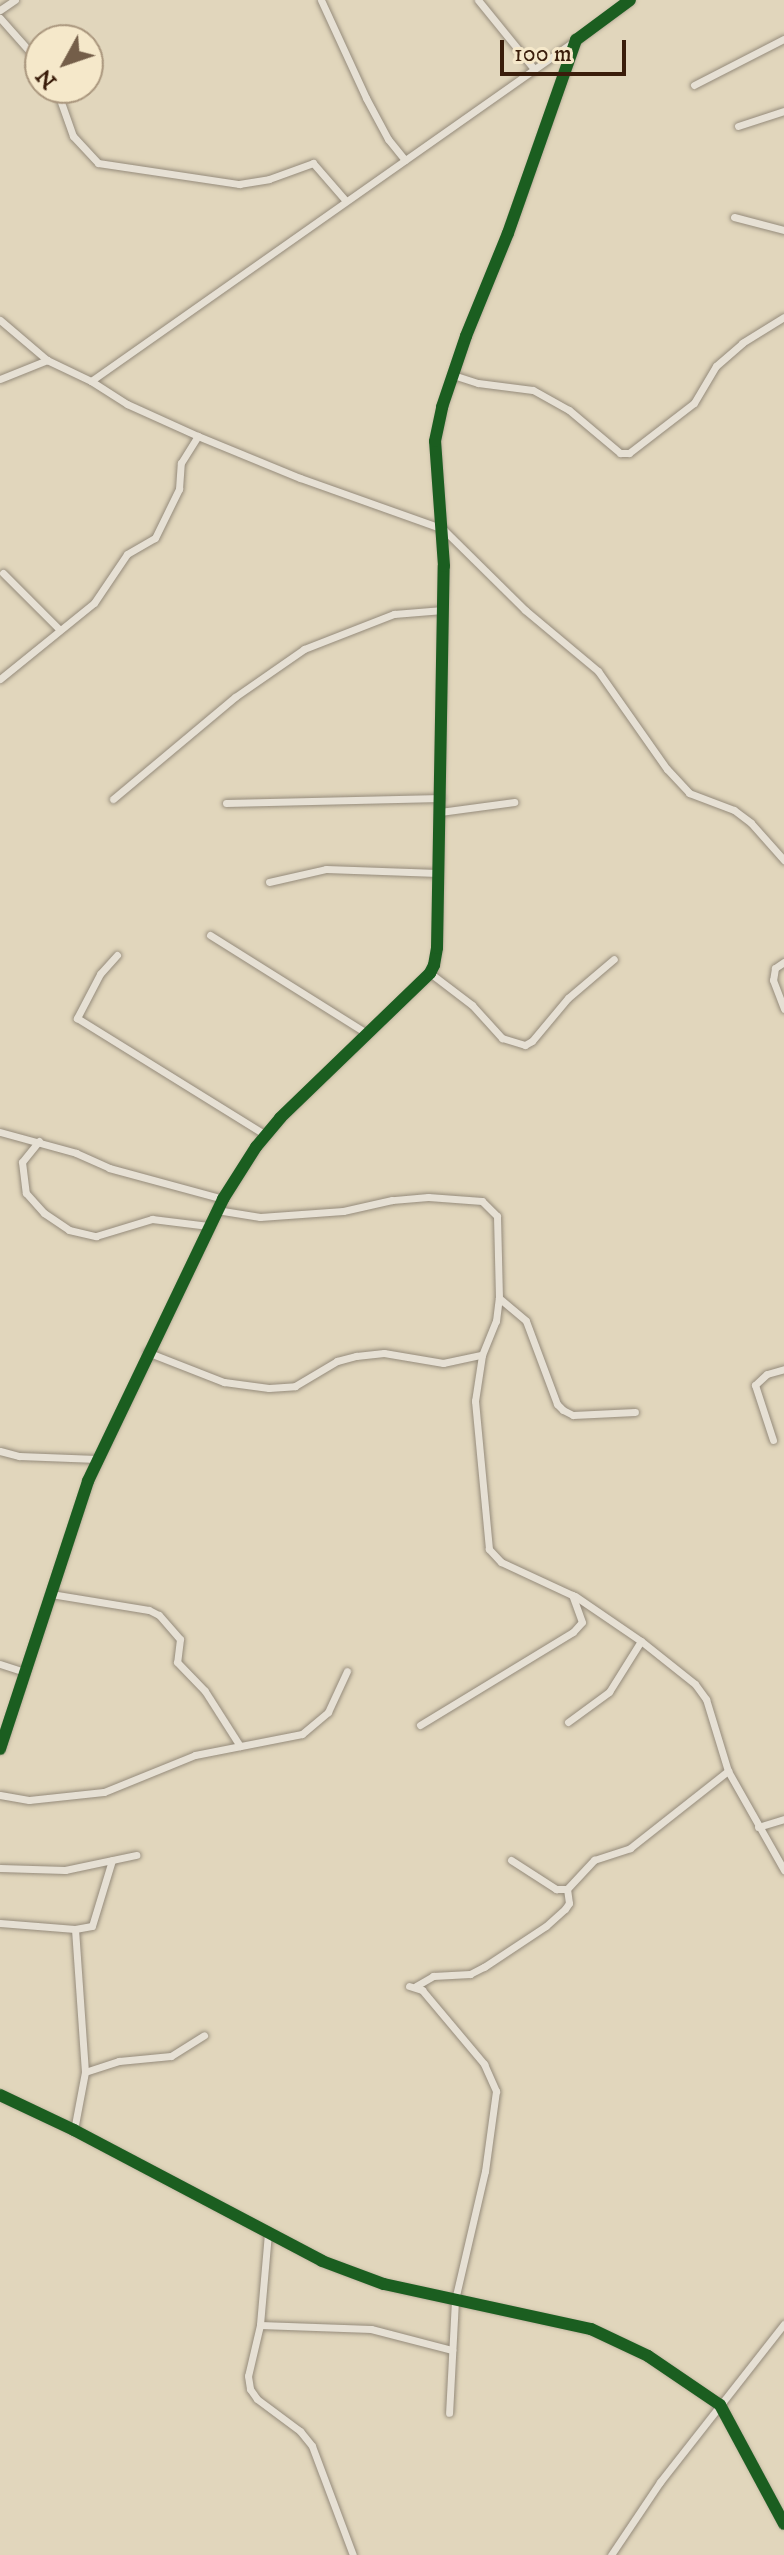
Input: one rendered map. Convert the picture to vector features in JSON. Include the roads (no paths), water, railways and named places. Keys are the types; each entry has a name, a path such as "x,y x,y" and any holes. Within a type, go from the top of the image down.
{"street":[{"path":"0,10 15,0"},
{"path":"321,0 366,98 388,139 405,160"},
{"path":"478,0 534,69"},
{"path":"91,381 630,0"},
{"path":"0,18 24,45"},
{"path":"694,85 784,39"},
{"path":"0,1749 97,1459 223,1199 266,1135 430,973 437,948 443,610 443,529 435,441 453,375 576,40"},
{"path":"62,104 73,136 98,163 239,184 269,179 313,163 346,201"},
{"path":"738,126 784,111"},
{"path":"734,217 784,230"},
{"path":"453,375 478,383 533,390 569,410 620,453 629,453 694,403 716,366 742,343 784,317"},
{"path":"0,320 47,360 91,381 127,404 300,478 443,529 548,631 598,671 667,769 689,793 734,810 751,823 784,860"},
{"path":"0,379 47,360"},
{"path":"0,679 94,603 127,554 155,538 179,489 181,463 198,436"},
{"path":"3,573 59,629"},
{"path":"113,799 235,697 304,649 394,614 443,610"},
{"path":"226,803 441,798"},
{"path":"440,812 514,802"},
{"path":"269,882 326,869 438,873"},
{"path":"210,935 366,1033"},
{"path":"117,955 100,974 77,1018 266,1135"},
{"path":"430,973 472,1005 502,1038 525,1045 532,1041 568,998 614,959"},
{"path":"784,962 775,968 773,980 784,1009"},
{"path":"0,1132 39,1141 109,1168 223,1199"},
{"path":"39,1141 22,1162 26,1193 44,1213 69,1230 96,1236 152,1219 209,1226"},
{"path":"217,1210 260,1217 343,1211 392,1200 428,1197 482,1201 497,1216 499,1298 496,1321 482,1355 475,1401 489,1549 501,1562 598,1609 695,1684 706,1699 728,1771 784,1870"},
{"path":"499,1298 526,1321 552,1391 563,1410 573,1415 635,1412"},
{"path":"147,1352 224,1382 269,1388 295,1386 337,1361 356,1356 384,1353 443,1363 482,1355"},
{"path":"773,1440 755,1385 767,1374 784,1369"},
{"path":"0,1451 19,1456 97,1459"},
{"path":"51,1594 149,1610 159,1615 180,1639 177,1662 205,1691 240,1746"},
{"path":"572,1595 582,1622"},
{"path":"420,1725 573,1632 598,1609"},
{"path":"568,1722 609,1692 641,1641"},
{"path":"0,1664 25,1672"},
{"path":"0,1795 29,1800 104,1792 195,1755 278,1741 312,1728 328,1712 347,1671"},
{"path":"511,1860 556,1889 567,1889 594,1860 630,1848 728,1771"},
{"path":"758,1827 784,1819"},
{"path":"0,1868 65,1870 136,1855"},
{"path":"0,1923 75,1929 92,1926 112,1860"},
{"path":"449,2413 455,2300 485,2171 496,2091 484,2064 412,1986 433,1976 470,1974 484,1967 546,1926 565,1909 569,1903 567,1889"},
{"path":"74,2130 85,2072 75,1929"},
{"path":"85,2072 119,2061 171,2056 182,2052 204,2035"},
{"path":"0,2095 346,2270 384,2284 591,2329 648,2356 720,2405 784,2524"},
{"path":"268,2233 260,2325 248,2376 250,2389 257,2399 300,2431 312,2446 353,2555"},
{"path":"611,2555 660,2482 784,2324"},
{"path":"260,2325 371,2329 452,2350"}]}
